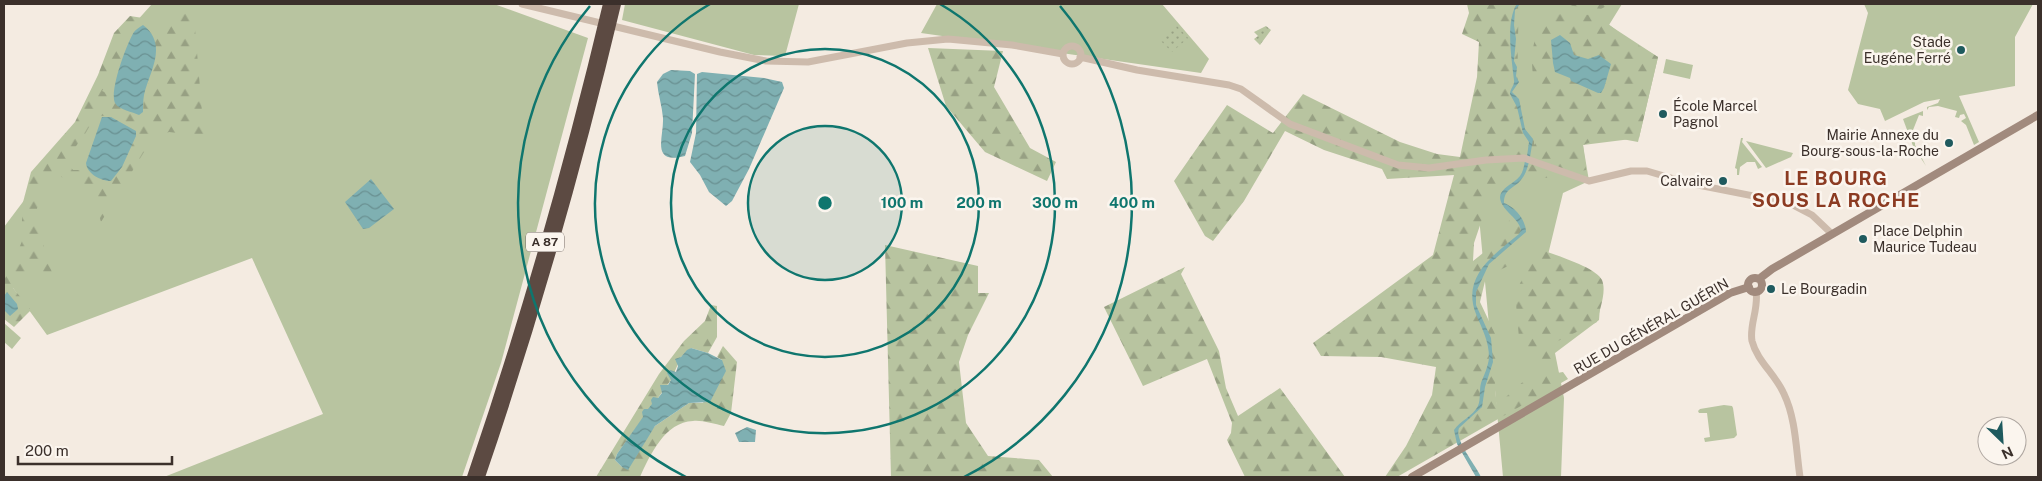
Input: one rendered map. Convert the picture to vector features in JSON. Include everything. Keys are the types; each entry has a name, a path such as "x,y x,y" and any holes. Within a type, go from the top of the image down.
{"highway":[{"name":"A 87","path":"472,477 536,275 576,131 608,4"},
{"name":"A 87","path":"480,477 518,362 554,239 586,124 616,4"}],"main road":[{"path":"1832,234 2038,114"},
{"name":"RUE DU GÉNÉRAL GUÉRIN","path":"1412,477 1730,293 1752,289 1749,282 1752,279 1759,279 1769,270 1832,234"}],"street":[{"path":"522,4 740,57 781,62 808,62 907,43 948,38 1012,45 1063,54"},
{"path":"1073,46 1079,50 1080,57 1076,64 1070,64 1063,60 1063,54 1066,48 1073,46"},
{"path":"1080,57 1137,70 1229,85 1241,90 1290,124 1385,160 1412,168 1524,158 1589,181 1631,171 1647,171 1688,183 1789,203 1810,214 1832,234"},
{"path":"1752,289 1758,304 1752,340 1760,358 1781,386 1788,404 1800,477"}],"green space":[{"path":"152,4 494,4 588,38 501,363 462,477 164,477 323,414 252,258 47,335 13,288 4,293 4,227 65,146 117,43"},
{"path":"193,4 204,136 169,132 152,139 101,222 96,205 53,170 34,216 54,278 31,265 13,288 31,310 14,327 4,319 4,272 15,259 22,241 22,206 31,172 75,122 98,75 114,33 130,16 143,18 126,38 121,66 102,91 114,96 115,103 143,112 144,96 155,63 155,38","holes":["96,115 111,117 136,136 122,167 111,180 98,178 86,170 73,170 65,161"]},
{"path":"625,4 799,4 785,56 754,55 622,20"},
{"path":"937,4 1162,4 1209,59 1201,73 921,33"},
{"path":"1467,4 1518,4 1518,85 1522,115 1527,128 1534,137 1534,145 1540,136 1542,116 1533,74 1532,54 1538,25 1552,14 1597,15 1626,38 1658,57 1638,142 1606,136 1583,145 1586,170 1549,178 1510,175 1493,187 1474,243 1473,261 1508,233 1509,220 1529,222 1522,245 1503,257 1514,263 1486,277 1480,302 1496,336 1495,390 1497,405 1527,378 1563,372 1568,379 1397,477 1385,477 1406,446 1432,395 1436,367 1381,357 1321,356 1313,343 1433,255 1454,175 1387,179 1382,169 1324,150 1285,131 1244,201 1213,241 1205,236 1174,181 1227,105 1273,133 1303,94 1400,142 1437,154 1460,157 1477,77 1479,42 1462,34 1469,13"},
{"path":"1494,4 1622,4 1609,25 1658,57 1639,138 1583,145 1589,181 1563,193 1546,263 1602,280 1599,320 1555,353 1564,398 1561,477 1503,477 1477,195"},
{"path":"1556,4 1610,4 1601,9"},
{"path":"1864,4 2033,4 2015,37 2015,86 1959,96 1979,142 1974,145 1966,125 1961,121 1966,118 1964,114 1960,115 1959,118 1955,117 1957,111 1938,106 1929,107 1927,110 1927,107 1938,103 1940,99 1924,102 1885,121 1880,109 1858,104 1848,90 1868,13"},
{"path":"1176,25 1188,38 1172,52 1160,40"},
{"path":"1266,26 1271,30 1260,45 1254,39 1258,36 1254,32"},
{"path":"928,48 1003,51 994,87 1030,148 1056,162 1047,181 985,152 946,106"},
{"path":"1666,59 1693,65 1690,79 1663,73"},
{"path":"1923,111 1923,116 1919,115 1911,135 1915,137 1915,145 1926,166 1913,146 1903,119"},
{"path":"1741,138 1743,138 1742,142 1762,167 1758,169 1755,162 1747,162 1740,167 1739,175 1737,175 1737,169 1735,168"},
{"path":"1746,141 1793,153 1791,157 1766,168"},
{"path":"885,245 978,266 978,293 989,293 968,335 959,362 966,423 988,456 1039,460 1053,477 891,477"},
{"path":"1540,249 1592,271 1602,280 1604,290 1597,322 1556,342 1551,360 1532,361 1519,338 1515,292"},
{"path":"1185,267 1181,274 1219,351 1226,388 1238,416 1280,388 1345,477 1245,477 1227,440 1231,433 1232,423 1207,359 1143,386 1104,307"},
{"path":"711,305 717,306 717,337 708,353 691,348 681,357 671,380 617,454 615,460 622,467 655,426 689,403 703,403 722,360 717,357 723,346 737,362 731,413 724,426 700,421 683,423 674,427 660,441 640,477 596,477 659,374 684,341 705,321"},
{"path":"4,323 21,338 12,349 4,342"},
{"path":"1724,405 1732,406 1733,408 1737,435 1734,438 1705,442 1704,438 1710,437 1707,413 1699,413 1698,411"}],"water":[{"path":"1517,4 1520,4 1515,10 1514,25 1516,39 1514,61 1517,67 1516,76 1519,82 1512,92 1519,99 1525,129 1533,139 1530,157 1527,156 1529,142 1523,133 1517,107 1510,94 1514,82 1510,31 1513,11"},
{"path":"143,25 151,33 155,41 156,50 153,68 144,95 143,112 139,115 115,103 114,88 127,46 134,32"},
{"path":"1560,35 1570,43 1574,55 1588,59 1599,55 1611,64 1601,93 1571,81 1570,78 1555,72 1551,40"},
{"path":"671,70 690,71 695,74 692,133 685,156 674,158 667,157 661,147 663,118 657,82 663,74"},
{"path":"702,72 764,78 782,82 784,88 749,169 732,201 726,206 709,192 690,162 696,133 697,74"},
{"path":"102,117 111,117 136,131 136,136 122,167 111,181 103,180 92,174 86,163"},
{"path":"1525,161 1529,162 1525,175 1507,192 1504,203 1519,214 1526,227 1526,232 1489,264 1476,292 1476,305 1491,338 1493,362 1485,387 1482,407 1459,428 1458,433 1462,446 1481,477 1476,477 1457,444 1454,430 1478,406 1481,383 1489,358 1483,330 1473,301 1473,288 1482,268 1521,230 1520,226 1502,204 1500,195 1521,174"},
{"path":"371,179 394,209 369,228 363,229 345,202"},
{"path":"7,292 17,304 18,309 10,316 4,310 4,296"},
{"path":"691,348 722,360 726,371 710,402 689,403 655,426 628,470 622,467 615,460 617,454 643,417 642,412 644,409 648,409 652,404 651,400 653,397 658,398 662,393 660,385 668,385 671,380 667,373 670,370 676,372 678,366 675,359 681,357"},
{"path":"747,427 756,430 755,442 739,442 735,433"}],"place":[{"name":"Stade Eugéne Ferré","path":"1961,50"},
{"name":"École Marcel Pagnol","path":"1663,114"},
{"name":"Mairie Annexe du Bourg-sous-la-Roche","path":"1949,143"},
{"name":"Calvaire","path":"1723,181"},
{"name":"Place Delphin Maurice Tudeau","path":"1863,239"},
{"name":"Le Bourgadin","path":"1771,289"}],"district":[{"name":"LE BOURG SOUS LA ROCHE","path":"1836,189"}]}
